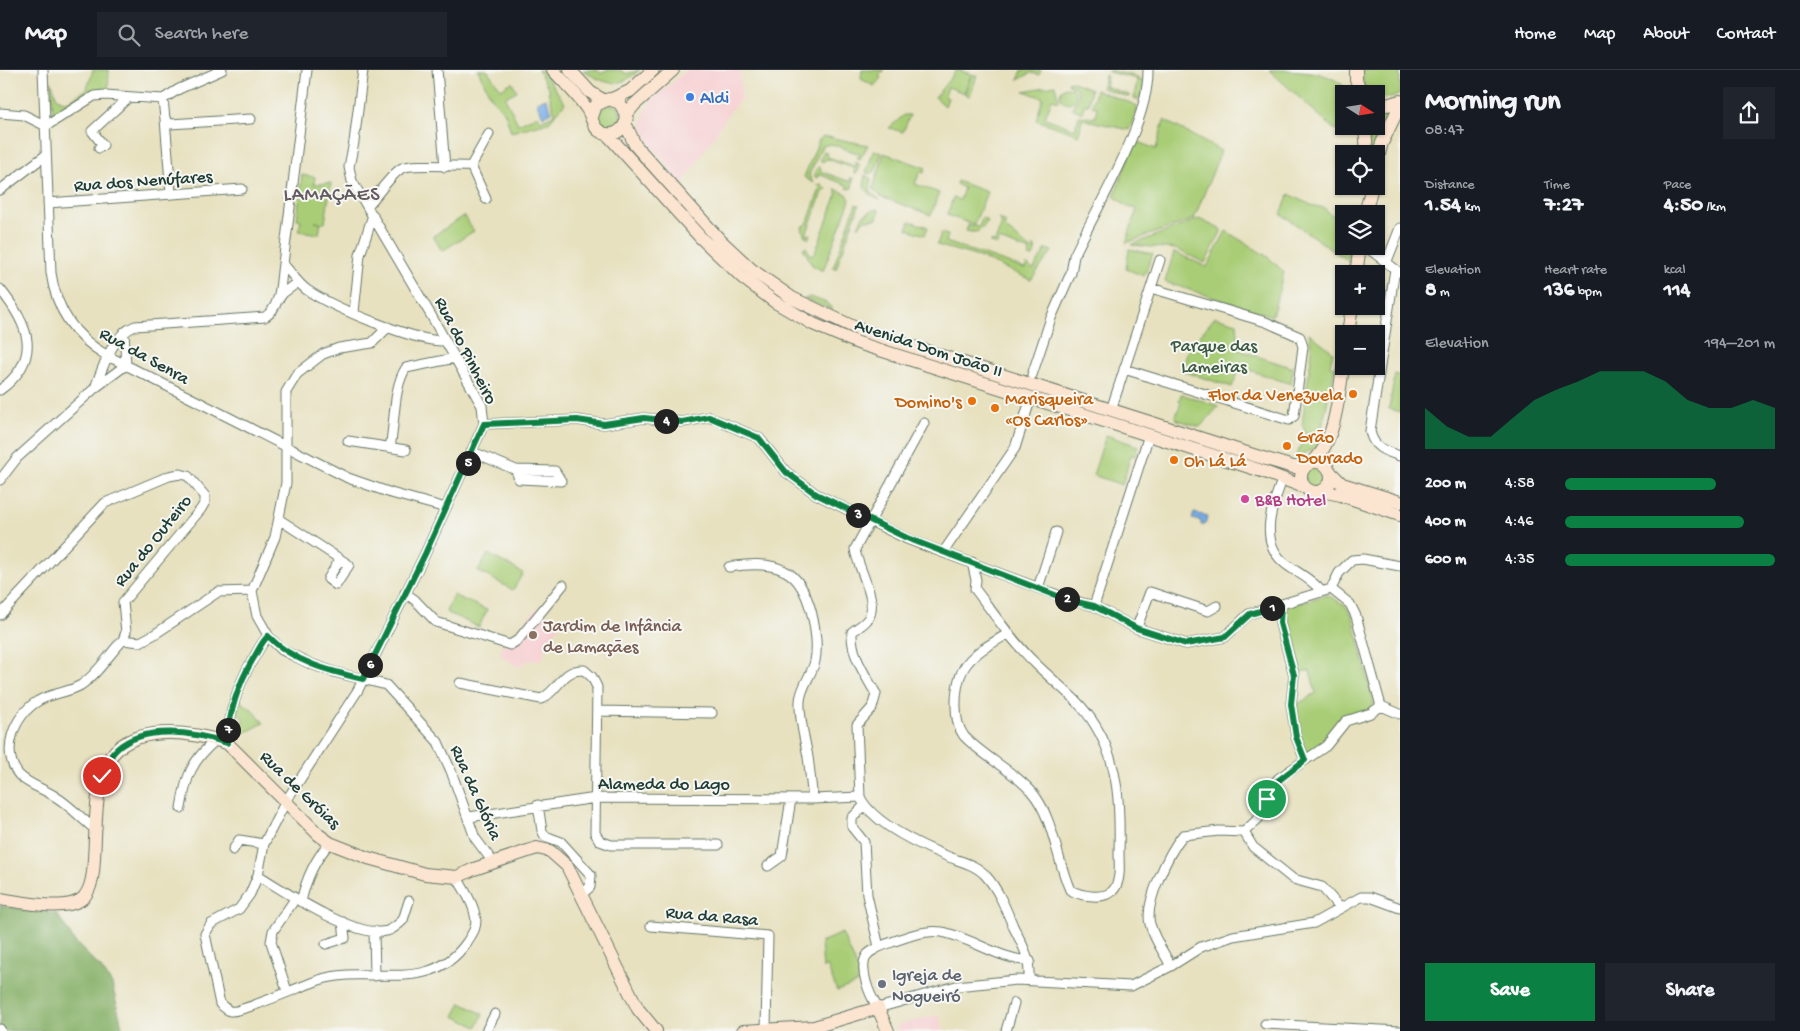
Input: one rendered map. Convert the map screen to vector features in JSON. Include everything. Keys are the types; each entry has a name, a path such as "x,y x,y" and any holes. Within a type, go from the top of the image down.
{"main road":[{"name":"Avenida Dom João II","path":"553,70 584,104 592,117 595,127 608,134 713,251 743,278 775,302 813,324 858,343 1283,478 1304,486 1311,492 1334,493 1400,515"},
{"name":"Avenida Dom João II","path":"570,70 584,86 608,100 620,103 635,145 719,239 752,270 792,298 860,330 1282,464 1308,465 1317,462 1328,469 1342,484 1400,502"},
{"path":"592,117 596,105 630,91 653,70"},
{"path":"608,134 618,132 634,105 673,70"},
{"path":"1385,105 1400,101"},
{"path":"1381,145 1400,105"},
{"path":"1321,491 1328,486 1328,469 1324,448 1338,399 1342,375"},
{"path":"1304,486 1300,477 1324,448"},
{"path":"0,899 64,906 76,903 84,898 90,887 93,872 102,776 109,760 117,750 138,737 155,733 175,733 222,742"},
{"name":"Rua de Gróias","path":"222,742 330,843 404,870 457,877 493,862 538,848 550,851 567,866 582,894 607,950 638,1009 656,1031"},
{"path":"742,1031 814,1027 878,1008 888,1031"}],"street":[{"name":"Rua da Senra","path":"43,70 51,273 56,299 76,331 92,347 106,355 287,448 367,485 446,508"},
{"path":"0,113 24,116 46,126 94,96 164,99 179,89 222,70"},
{"path":"278,300 307,70"},
{"name":"Rua do Pinheiro","path":"287,991 242,1011 230,1011 220,1004 205,934 211,924 239,908 250,894 258,875 264,844 286,801 322,749 363,679 425,554 473,452 484,424 482,406 368,205 352,181 349,167 363,70"},
{"path":"437,70 445,167"},
{"path":"1032,375 1042,343 1071,273 1074,256 1110,184 1143,106 1148,70"},
{"path":"99,148 103,145 92,131 129,97"},
{"path":"164,99 171,194"},
{"path":"165,119 170,124 251,119"},
{"path":"471,166 489,134"},
{"path":"0,190 46,155"},
{"path":"368,205 400,168 413,165 471,166"},
{"path":"471,166 486,199"},
{"name":"Rua dos Nenúfares","path":"48,204 242,189"},
{"path":"354,312 360,255 373,215"},
{"path":"1387,261 1400,228"},
{"path":"1378,255 1398,271 1370,431 1374,444 1400,456"},
{"path":"1110,410 1160,260"},
{"path":"283,264 298,282 316,295 388,327 434,341 445,341"},
{"path":"94,388 106,355 124,332 135,326 265,317 271,313 278,300 298,282"},
{"path":"1124,369 1289,420 1294,416 1303,347 1300,337 1266,322 1151,288"},
{"path":"0,390 19,374 27,346 23,322 2,295"},
{"path":"181,808 186,779 191,768 222,742 236,693 259,644 268,636 257,616 252,591 280,520 286,483 286,392 296,374 323,354 339,348 372,343 388,327"},
{"path":"0,480 17,458 94,388 126,365 124,332"},
{"path":"390,447 398,387 401,375 406,368 455,358"},
{"path":"944,551 1015,448 1028,404"},
{"path":"484,424 577,420 604,424 644,418 682,422 709,417 759,438 786,472 805,487 869,521 907,538 1068,600 1094,606 1158,636 1186,644 1208,642 1225,637 1250,614 1326,590 1352,560 1363,559 1400,566"},
{"path":"924,423 855,549 856,561 867,585 872,607 868,619 852,632 852,643 854,654 876,694 872,708 857,725 860,797 864,806 882,823 949,857 968,863 986,875 1008,914 1030,961 1029,979"},
{"path":"1094,606 1149,435"},
{"path":"348,441 406,450"},
{"path":"473,452 516,470"},
{"name":"Rua do Outeiro","path":"0,615 104,503 169,476 180,474 188,476 204,496 205,502 123,602 126,632 123,640"},
{"path":"1283,478 1270,512 1270,541 1276,555 1285,564 1350,604 1356,616 1380,706"},
{"path":"280,520 340,559"},
{"path":"1038,588 1056,532"},
{"path":"972,562 976,580 975,589 1034,662 1083,708 1106,747 1119,796 1120,824 1118,878 1114,889 1104,896 1078,894 1070,890 1044,815 1031,791 962,734 956,718 956,697 960,673 967,661 1009,633"},
{"path":"729,567 752,564 785,571 797,582 810,606 815,632 816,654 813,669 802,690 800,708 812,799"},
{"path":"976,580 990,569"},
{"path":"405,594 415,600 436,622 510,645 518,640 562,585"},
{"path":"97,828 91,826 68,805 21,777 14,769 9,757 8,745 13,728 21,715 39,700 70,691 82,684 123,640 140,642 218,592 252,591"},
{"path":"1137,627 1150,592 1208,611 1217,606"},
{"path":"1281,605 1280,623 1294,675 1291,704 1296,737 1305,760"},
{"name":"Rua da Glória","path":"268,636 282,650 311,664 386,685 438,742 469,817 475,838 493,862"},
{"path":"460,683 541,699 551,695 560,680 569,672 575,669 584,670 592,677 597,687 595,833 600,841 611,845 718,845"},
{"path":"1380,706 1400,714"},
{"path":"1171,966 1149,922 1157,883 1174,847 1183,835 1220,831 1244,832 1259,818 1270,787 1326,746 1346,720 1371,713 1380,706"},
{"path":"597,711 712,713"},
{"name":"Alameda do Lago","path":"469,817 538,805 596,798 812,799 860,797"},
{"path":"768,866 782,856 791,799"},
{"path":"538,805 542,831 546,836 560,842 591,875 590,887 582,894"},
{"path":"864,806 852,818 852,827 864,842 867,895 879,947"},
{"path":"1244,832 1253,847 1293,879 1322,887 1340,908"},
{"path":"233,850 239,840 264,844"},
{"path":"330,843 319,856 298,900 273,931 271,942 287,991 324,979 346,976 419,975 443,965 463,948 475,931 475,912 457,877"},
{"path":"258,875 298,900 344,922 374,931 387,931 403,920 409,901"},
{"path":"1030,961 1009,958 942,932 928,932 879,947 868,954 864,963 870,996 878,1008 956,986 1029,979 1131,986 1171,966 1201,946 1234,936 1314,923 1361,897 1370,897 1400,908"},
{"path":"326,944 345,938 344,922"},
{"name":"Rua da Rasa","path":"651,926 768,936 766,1029"},
{"path":"374,931 375,976"},
{"path":"1006,1031 1014,1003"},
{"path":"486,1031 494,1014"},
{"path":"1265,1024 1343,1030 1400,1031"}],"shaded area":[{"path":"687,70 740,70 741,99 731,110 682,185 652,147 643,130 642,121 652,100"},
{"name":"Jardim de Infância de Lamaçães","path":"537,608 561,624 545,646 543,659 525,661 520,668 499,654 505,641"},
{"path":"939,1015 944,1031 899,1031 897,1025"}],"green space":[{"path":"93,70 109,70 108,91 95,92 59,114 53,114 51,81 57,98 67,102 87,89"},
{"path":"478,70 487,70 501,89 512,82 517,91 505,97 518,124 538,115 541,121 555,114 548,92 550,91 538,70 542,70 565,103 549,122 511,132 505,113 491,97"},
{"path":"583,70 598,70 601,74 606,70 620,70 626,74 640,70 625,80 612,83 598,79"},
{"path":"862,70 884,70 879,75 881,78 874,86 861,79"},
{"path":"957,70 971,74 964,93 948,87 945,96 948,98 945,106 935,97"},
{"path":"1022,70 1041,70 1039,75 1031,73 1018,80"},
{"path":"1109,70 1138,77 1137,79 1108,72"},
{"path":"1269,70 1315,73 1336,80 1342,85 1335,85 1335,130"},
{"path":"1362,70 1400,70 1400,94 1391,98 1385,98 1385,85 1364,85"},
{"path":"972,74 977,76 970,96 965,94"},
{"path":"1105,75 1107,76 1105,86 1129,95 1129,97 1102,88"},
{"path":"1137,79 1144,82 1141,96 1138,99 1134,99"},
{"path":"1071,81 1091,89 1088,105 1084,105 1082,113 1072,108 1079,94 1076,88 1069,84 1068,82"},
{"path":"1055,85 1059,101 1052,99 1045,118 1075,129 1079,116 1095,118 1097,107 1092,106 1096,90 1136,105 1138,108 1129,130 1082,119 1079,135 1036,120 1043,98 1024,91"},
{"path":"1068,87 1074,89 1076,95 1074,101 1068,103 1062,101 1060,95 1062,89"},
{"path":"608,104 619,107 622,122 610,130 599,125 597,114"},
{"path":"1395,106 1385,129 1385,107"},
{"path":"904,115 910,115 903,132 889,128"},
{"path":"1164,120 1221,151 1194,219 1126,243 1137,209 1128,207 1114,196 1135,141 1156,149"},
{"path":"1368,135 1382,135 1378,145 1369,145"},
{"path":"823,136 868,145 860,159 857,158 860,154 831,144 822,146 809,175 813,183 804,177 819,140"},
{"path":"874,150 882,153 875,171 869,174 866,172"},
{"path":"824,151 828,157 857,167 855,162 859,164 859,170 856,174 853,172 856,169 827,159 822,162 820,159"},
{"path":"884,153 926,168 924,173 920,172 915,184 939,193 931,215 881,197 873,189"},
{"path":"819,166 822,172 851,182 850,178 853,178 852,188 848,189 847,185 818,174 818,178 814,177"},
{"path":"302,175 315,177 314,184 331,183 325,223 315,222 321,223 319,234 299,231 301,220 297,219"},
{"path":"865,175 871,179 870,191 880,200 873,197 864,187"},
{"path":"957,181 987,192 974,225 947,215 953,198 960,200 964,188 956,184"},
{"path":"822,184 827,189 823,190 806,235 811,234 808,239 804,235 802,227 807,224 821,186 817,185"},
{"path":"835,189 847,194 850,200 823,271 812,265 803,248 806,247 810,255 815,253 837,194"},
{"path":"1289,194 1311,205 1324,208 1335,217 1335,252 1281,214"},
{"path":"856,204 859,205 836,269 833,268"},
{"path":"875,209 879,210 877,219 865,220 858,227 863,216"},
{"path":"464,216 474,231 442,251 433,236"},
{"path":"982,218 987,220 984,227 976,232 966,231 968,225 979,227"},
{"path":"998,219 1005,221 1005,228 1033,251 1034,246 1036,249 1033,257 1028,256 1030,251 999,240 997,245 990,243 990,241 995,242 1002,223"},
{"path":"1199,219 1222,230 1205,263 1176,249 1131,245"},
{"path":"910,221 928,227 925,235 907,229"},
{"path":"1226,231 1268,257 1284,272 1272,316 1165,282 1174,252 1207,267"},
{"path":"941,233 948,235 946,242 1025,269 1027,264 1033,270 1046,249 1052,251 1031,280 982,258 937,245"},
{"path":"1129,249 1153,254 1144,276 1126,269"},
{"path":"1339,255 1349,255 1348,261"},
{"path":"810,297 827,303 833,310 804,299"},
{"name":"Parque das Lameiras","path":"1215,317 1237,323 1239,350 1293,368 1291,384 1240,367 1232,387 1182,371 1188,350"},
{"path":"1309,333 1333,352 1330,366 1335,367 1316,448 1296,457 1305,439 1302,424 1312,351"},
{"path":"1395,374 1400,376 1400,412 1389,409"},
{"path":"1181,394 1219,406 1200,427 1175,419 1181,402 1179,401"},
{"path":"1106,435 1138,446 1135,456 1131,455 1122,485 1093,475"},
{"path":"1316,466 1324,469 1327,477 1324,485 1316,488 1308,485 1305,477 1308,469"},
{"path":"488,554 523,573 513,590 478,571"},
{"path":"453,595 487,610 479,627 446,612"},
{"path":"1327,595 1345,605 1353,617 1374,703 1369,710 1350,715 1340,721 1322,744 1311,752 1304,753 1293,707 1316,693 1310,671 1294,672 1293,663 1295,659 1290,651 1283,616 1286,607"},
{"path":"240,701 253,710 264,723 233,739 233,720 240,725 244,719 236,712"},
{"path":"0,906 57,914 75,942 101,968 112,984 123,1031 0,1031"},
{"path":"842,933 863,981 837,991 827,966 823,968 821,942"},
{"path":"461,1003 483,1014 477,1027 454,1016"}],"water":[{"path":"546,98 552,112 543,116 536,102"},
{"path":"1194,513 1207,516 1205,525 1201,525 1201,521 1192,519"}],"place":[{"name":"Aldi","path":"690,97"},
{"name":"Flor da Venezuela","path":"1353,394"},
{"name":"Domino's","path":"972,401"},
{"name":"Marisqueira «Os Carlos»","path":"995,408"},
{"name":"Grão Dourado","path":"1287,446"},
{"name":"Oh Lá Lá","path":"1174,460"},
{"name":"B&B Hotel","path":"1245,499"},
{"name":"Jardim de Infância de Lamaçães","path":"533,635"},
{"name":"Igreja de Nogueiró","path":"882,984"}],"district":[{"name":"LAMAÇÃES","path":"332,193"}],"route":[{"path":"102,776 109,760 117,750 126,742 138,737 155,733 175,733 210,738 227,743 229,717 236,693 246,670 256,655 259,644 268,636 282,650 311,664 363,679 425,554 473,452 484,424 577,420 604,424 644,418 682,422 709,417 759,438 786,472 805,487 869,521 907,538 1068,600 1094,606 1136,628 1158,636 1186,644 1218,640 1225,637 1242,619 1250,614 1281,605 1280,623 1294,675 1291,704 1296,737 1298,747 1305,760 1279,778 1270,787 1267,799"}]}
